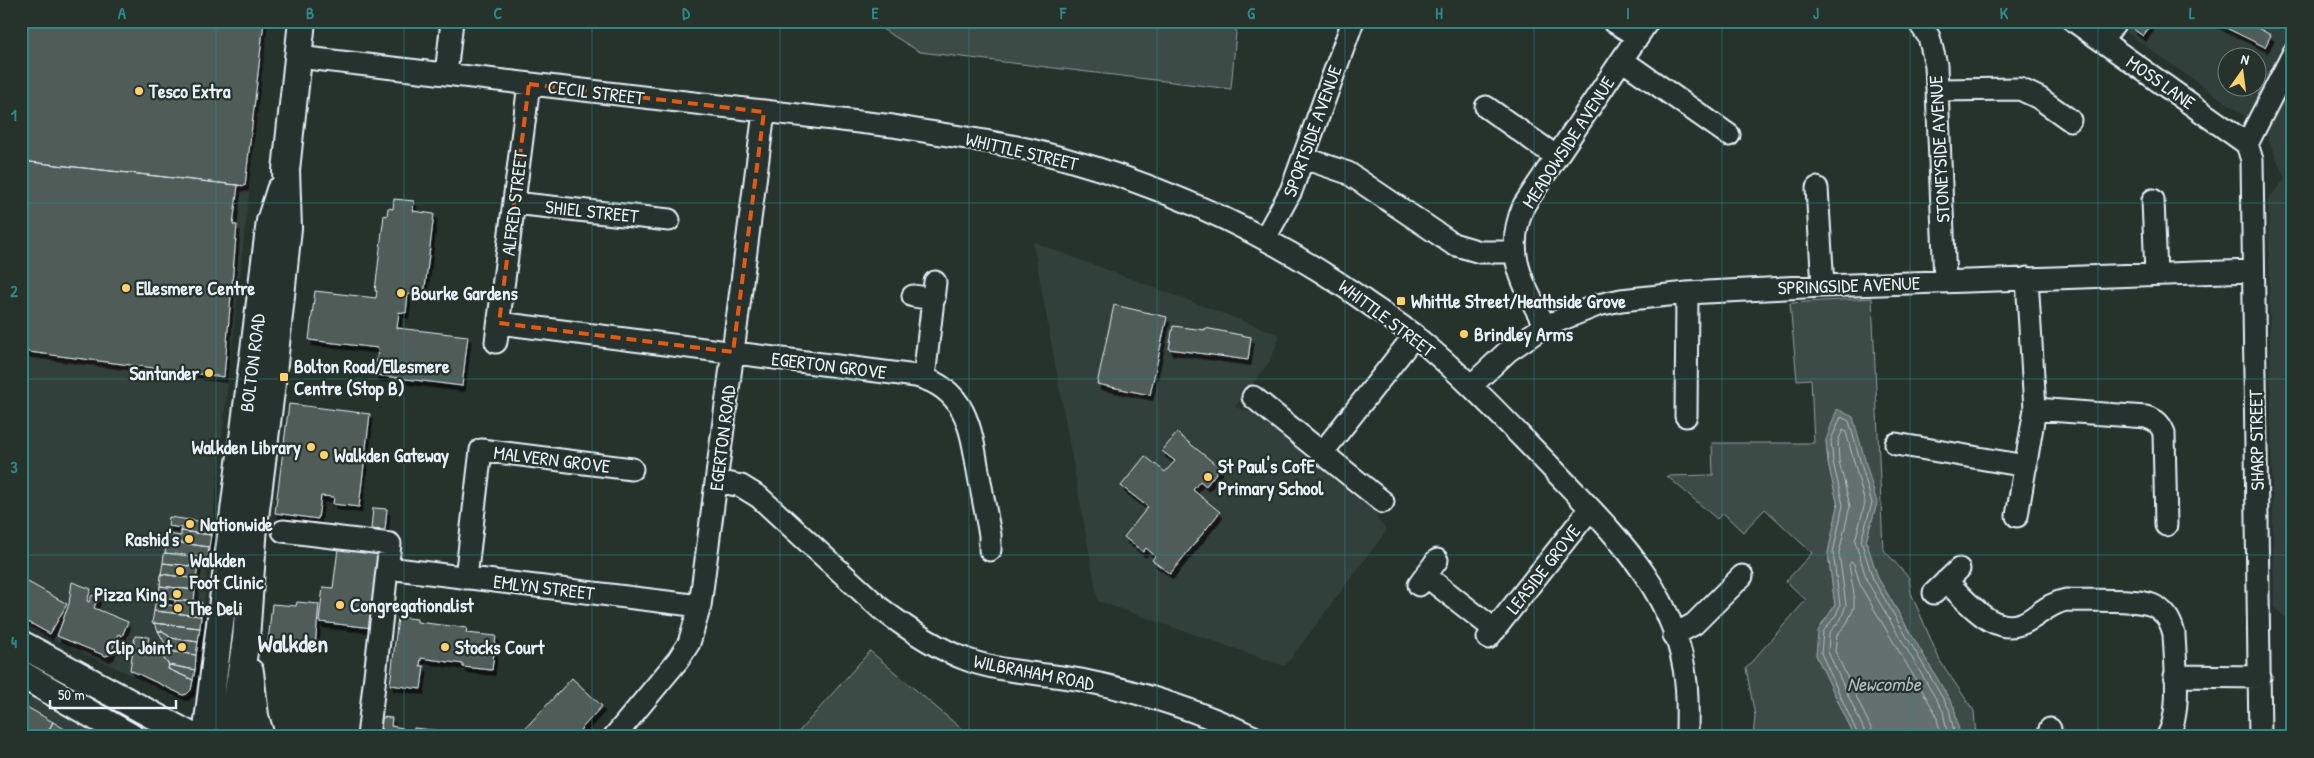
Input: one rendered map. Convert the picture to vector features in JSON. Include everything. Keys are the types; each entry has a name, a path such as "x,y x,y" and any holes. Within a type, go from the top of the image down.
{"main road":[{"name":"BOLTON ROAD","path":"231,737 246,639 254,525 272,383 288,228 286,170 302,21"},
{"name":"BOLTON ROAD","path":"206,737 270,221 286,170"},
{"path":"246,639 255,716 261,737"},
{"path":"21,644 193,737"},
{"path":"21,674 130,737"}],"street":[{"path":"446,74 452,21"},
{"name":"SPORTSIDE AVENUE","path":"1265,238 1284,208 1353,21"},
{"path":"1613,21 1643,29"},
{"name":"STONEYSIDE AVENUE","path":"1918,21 1929,37 1933,50 1937,90 1946,281"},
{"name":"MOSS LANE","path":"2074,21 2247,144"},
{"path":"2102,41 2116,21"},
{"name":"MEADOWSIDE AVENUE","path":"1545,326 1522,280 1514,252 1518,220 1524,205 1643,29"},
{"path":"2247,144 2293,54"},
{"name":"CECIL STREET","path":"298,58 893,126"},
{"path":"1622,60 1729,136"},
{"name":"ALFRED STREET","path":"529,84 498,332 733,352"},
{"path":"1937,90 2020,89 2039,98 2058,118"},
{"path":"1486,107 1557,156"},
{"name":"EGERTON ROAD","path":"614,737 678,660 689,643 700,606 764,112"},
{"name":"WHITTLE STREET","path":"893,126 985,141 1068,160 1180,198 1265,238 1336,280 1415,336 1472,385 1619,540 1650,581 1662,604 1674,635 1686,682 1687,737"},
{"name":"SHARP STREET","path":"2247,144 2252,160 2252,271 2260,737"},
{"path":"1304,158 1348,173 1453,244 1480,252 1514,252"},
{"path":"1813,197 1823,286"},
{"path":"2153,200 2156,274"},
{"name":"SHIEL STREET","path":"514,203 669,220"},
{"name":"SPRINGSIDE AVENUE","path":"1472,385 1508,351 1545,326 1598,305 1621,300 1687,293 1823,286 2252,271"},
{"path":"2017,516 2035,409 2027,278"},
{"path":"924,378 927,292"},
{"path":"1686,416 1687,293"},
{"path":"1322,453 1415,336"},
{"name":"EGERTON GROVE","path":"733,352 924,378 945,388 966,416 964,441 990,535 990,550"},
{"path":"1253,397 1383,502"},
{"path":"2035,409 2155,419 2161,425 2164,433 2166,525"},
{"path":"1896,444 2026,466"},
{"name":"MALVERN GROVE","path":"466,578 481,450 632,469"},
{"name":"WILBRAHAM ROAD","path":"717,481 751,490 880,608 900,623 953,653 985,665 1079,680 1134,692 1180,705 1254,737"},
{"name":"LEASIDE GROVE","path":"1427,574 1491,634 1590,509"},
{"path":"283,531 390,544 368,737"},
{"name":"EMLYN STREET","path":"388,568 700,606"},
{"path":"1674,635 1694,624 1742,576"},
{"path":"1946,581 1988,620 2008,626 2019,625 2028,621 2054,602 2066,600 2144,602 2153,605 2167,617 2172,626 2175,676 2174,725 2166,737"},
{"path":"2175,676 2260,676"}],"highlighted area":[{"path":"529,84 764,112 733,352 499,323"}],"shaded area":[{"path":"21,21 268,21 194,690 189,696 183,698 21,625"},
{"path":"869,21 1237,21 1231,89 920,52"},
{"path":"2110,21 2293,21 2293,625 2274,607 2268,199 2285,179 2264,129 2220,98 2266,98 2266,48 2216,48 2216,95"},
{"name":"St Paul's CofE Primary School","path":"1033,242 1280,335 1270,361 1235,407 1265,416 1377,510 1377,519 1387,530 1285,666 1098,601"},
{"path":"1872,298 1883,549 1909,578 1911,593 1940,661 1974,711 1976,737 1960,737 1954,707 1878,578 1866,541 1877,503 1826,440 1828,463 1838,506 1828,553 1835,605 1832,612 1822,623 1816,655 1855,737 1753,737 1755,716 1746,668 1806,600 1786,581 1812,553 1765,509 1743,532 1723,513 1717,519 1667,476 1713,475 1712,443 1814,443 1811,379 1797,380 1790,303"},
{"path":"870,651 971,737 794,737"},
{"path":"33,694 106,737 21,737 21,712"}],"water":[{"name":"Newcombe","path":"1837,409 1853,417 1877,503 1866,541 1878,578 1954,707 1960,737 1855,737 1816,655 1818,631 1835,605 1828,553 1838,506 1828,463 1826,440"}],"building":[{"name":"Tesco Extra","path":"21,21 264,21 245,186 21,161"},
{"path":"2138,21 2146,21 2151,25 2143,36 2133,29"},
{"path":"2244,21 2271,35 2265,47 2214,22"},
{"name":"Ellesmere Centre","path":"21,161 238,185 233,225 237,225 224,377 21,351"},
{"name":"Bourke Gardens","path":"394,199 414,201 413,211 434,214 424,296 408,294 406,313 399,312 397,328 468,336 462,386 375,375 378,348 309,340 315,291 376,298 377,291 375,291 384,215 387,216 388,208 393,209"},
{"path":"1114,305 1167,317 1150,395 1097,384"},
{"path":"1173,326 1205,330 1205,328 1251,337 1248,360 1169,349"},
{"name":"Walkden Gateway","path":"289,404 370,414 359,507 333,504 334,497 321,496 318,519 275,513"},
{"path":"1177,433 1220,468 1206,486 1200,481 1193,490 1220,512 1170,574 1152,560 1155,556 1146,548 1143,552 1124,537 1148,507 1121,486 1145,456 1165,472 1175,461 1162,451"},
{"path":"373,508 387,509 385,530 371,529"},
{"name":"Nationwide","path":"169,517 212,523 211,535 181,531 182,528 168,526"},
{"name":"Rashid's","path":"181,531 211,535 209,547 167,541 168,534 181,536"},
{"path":"167,541 209,547 208,558 165,553"},
{"path":"338,549 381,554 373,628 319,622 323,587 333,588"},
{"path":"164,553 199,557 198,567 163,563"},
{"name":"Walkden Foot Clinic","path":"163,563 198,567 196,579 161,574"},
{"path":"161,574 196,579 195,590 160,586"},
{"path":"21,578 67,604 50,634 21,618"},
{"path":"72,582 91,589 87,601 89,602 92,595 98,597 94,608 128,622 122,636 118,634 111,654 106,656 57,636 69,604"},
{"name":"Pizza King","path":"160,586 195,590 194,602 158,598"},
{"name":"The Deli","path":"175,600 202,603 201,616 154,611 155,603 175,606"},
{"path":"297,602 319,604 315,647 268,642 272,604 296,606"},
{"path":"154,611 201,616 200,628 152,623"},
{"name":"Stocks Court","path":"398,617 417,619 417,622 467,628 466,633 496,636 492,670 463,667 463,664 421,658 420,666 424,666 421,689 390,685"},
{"path":"154,623 200,628 198,642 171,638 163,631 158,631"},
{"name":"Clip Joint","path":"158,631 163,631 171,638 198,642 196,655 169,651"},
{"path":"135,636 149,637 147,652 160,654 169,665 168,669 193,680 191,690 187,694 183,695 130,670"},
{"path":"169,651 196,655 195,670 169,665 160,654"},
{"path":"169,665 195,670 193,680 168,669"},
{"path":"572,678 602,706 574,737 517,737"},
{"path":"25,706 53,722 45,737 21,737 21,712"},
{"path":"382,717 392,718 391,726 403,728 402,737 380,737"},
{"path":"53,722 71,733 68,737 45,737"},
{"path":"414,728 441,731 440,737 413,737"}],"place":[{"name":"Tesco Extra","path":"139,91"},
{"name":"Ellesmere Centre","path":"126,288"},
{"name":"Bourke Gardens","path":"401,293"},
{"name":"Whittle Street/Heathside Grove","path":"1401,301"},
{"name":"Brindley Arms","path":"1464,334"},
{"name":"Santander","path":"209,373"},
{"name":"Bolton Road/Ellesmere Centre (Stop B)","path":"284,377"},
{"name":"Walkden Library","path":"311,447"},
{"name":"Walkden Gateway","path":"324,455"},
{"name":"St Paul's CofE Primary School","path":"1208,477"},
{"name":"Nationwide","path":"190,524"},
{"name":"Rashid's","path":"189,539"},
{"name":"Walkden Foot Clinic","path":"180,571"},
{"name":"Pizza King","path":"177,594"},
{"name":"Congregationalist","path":"340,605"},
{"name":"The Deli","path":"178,608"},
{"name":"Clip Joint","path":"182,647"},
{"name":"Stocks Court","path":"445,647"}],"district":[{"name":"Walkden","path":"293,644"}]}
